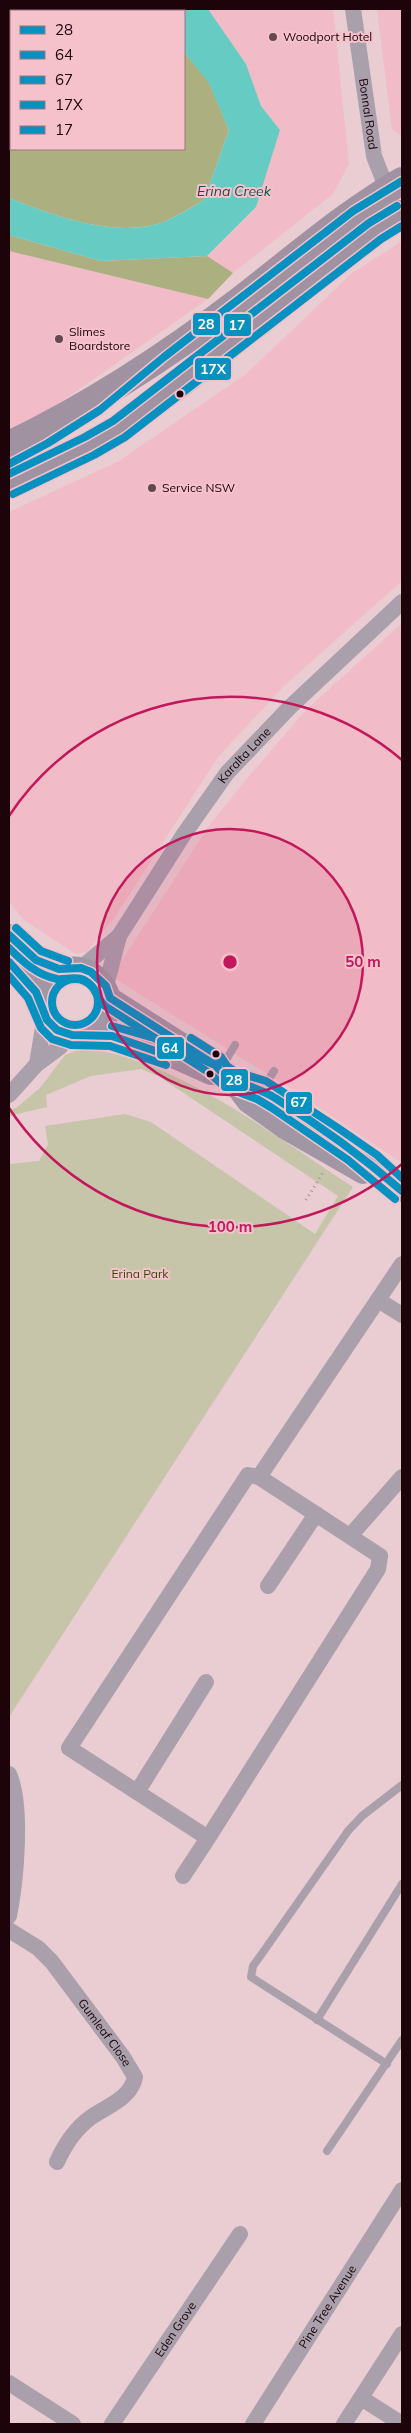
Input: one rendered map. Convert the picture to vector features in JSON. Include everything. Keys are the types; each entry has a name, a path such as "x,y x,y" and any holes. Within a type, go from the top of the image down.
{"highway":[{"path":"9,464 48,443 100,410 164,357 359,206 394,185"},
{"path":"9,485 90,446 119,429 185,380 375,231 401,215"},
{"path":"9,445 56,422 164,357"}],"street":[{"name":"Bonnal Road","path":"354,9 374,156 394,185 401,215"},
{"name":"Karalta Lane","path":"108,992 119,936 184,834 227,773 290,706 402,602"},
{"path":"9,935 36,960 100,978 108,992 127,1011 164,1032 223,1073 261,1090 333,1136 371,1163 402,1191"},
{"name":"Karalta Lane","path":"73,969 119,936"},
{"path":"9,962 25,979 55,1028 77,1035 111,1036 141,1044 212,1074 223,1073"},
{"path":"37,1064 46,986 57,973 73,969"},
{"path":"9,1095 37,1064 77,1035 101,1026 110,1008 108,992"},
{"path":"223,1073 248,1102 286,1129 364,1174 402,1191"},
{"path":"259,1477 402,1264"},
{"path":"378,1300 402,1315"},
{"path":"183,1876 208,1838 378,1569 380,1556 259,1477 248,1475 69,1748 208,1838"},
{"path":"350,1536 402,1477"},
{"path":"268,1586 316,1514"},
{"path":"137,1792 206,1682"},
{"path":"9,1774 14,1786 17,1810 12,1900 9,1916"},
{"name":"Gumleaf Close","path":"9,1930 38,1948 52,1962 123,2057 135,2078 126,2095 89,2119 75,2132 65,2144 57,2162"},
{"name":"Pine Tree Avenue","path":"254,2424 399,2201"},
{"name":"Eden Grove","path":"112,2424 240,2234"},
{"path":"344,2424 402,2334"},
{"path":"9,2383 73,2424"},
{"path":"361,2398 402,2424"}],"lane":[{"path":"223,1073 226,1060 235,1045"},
{"path":"261,1090 274,1071"},
{"path":"387,2064 251,1977 253,1966 348,1831 362,1816 402,1785"},
{"path":"317,2020 402,1884"},
{"path":"327,2151 402,2040"}],"path":[{"path":"306,1200 327,1168"}],"shaded area":[{"path":"208,9 333,9 349,164 333,194 233,273 207,256 256,207 280,130 261,106 246,64"},
{"path":"377,9 402,9 402,136 392,129"},
{"path":"402,241 402,581 284,686 218,757 113,920 87,952 76,954 24,920 9,901 9,512 119,461 246,374 351,274"},
{"path":"9,251 208,299 44,414 9,433"},
{"path":"402,623 402,1163 288,1087 117,980 115,971 211,823 245,781 306,710"}],"green space":[{"path":"9,9 148,10 10,10 10,150 185,150 185,53 209,82 229,130 204,200 166,221 148,226 128,228 108,227 66,218 9,198"},
{"path":"9,235 101,261 207,256 233,273 208,299 9,251"},
{"name":"Erina Park","path":"84,1048 119,1055 155,1068 190,1084 258,1124 353,1187 9,1717 9,1164 39,1161 48,1144 45,1126 125,1114 151,1122 315,1234 338,1196 158,1076 141,1069 91,1076 46,1095 47,1107 9,1116 9,1110 16,1108 40,1088 65,1055"}],"water":[{"name":"Erina Creek","path":"146,9 208,9 246,64 261,106 280,130 256,207 207,256 101,261 9,235 9,198 66,218 108,227 128,228 148,226 166,221 204,200 229,130 209,83 185,53 185,10"}],"transit line":[{"name":"28","path":"9,464 48,443 100,410 164,357 353,211 402,181"},
{"name":"17","path":"9,474 85,437 113,421 369,223 397,206"},
{"name":"17X","path":"13,494 94,455 125,437 381,239 402,226"},
{"name":"67","path":"16,928 41,951 68,961"},
{"name":"28","path":"9,935 36,960 59,969 81,968 91,972 106,986 110,998 215,1065 227,1076 275,1098 308,1119 402,1191"},
{"name":"64","path":"9,948 25,963 50,977 84,980 92,986 105,1006 208,1072 225,1087 257,1099 272,1108 348,1160 395,1199"},
{"name":"28","path":"9,962 36,992 47,1020 57,1030 72,1035 112,1036 170,1056"},
{"name":"64","path":"9,976 28,998 41,1028 52,1039 71,1045 110,1046 166,1065"},
{"name":"67","path":"80,979 84,980 94,989 97,993 98,1002 97,1011 88,1021 80,1025 70,1025 62,1021 53,1011 52,997 56,989 66,980 80,979"},
{"name":"67","path":"112,1026 154,1038 213,1064 219,1063"},
{"name":"67","path":"191,1038 221,1057 227,1066 236,1072 266,1081 338,1128 377,1155 402,1178"}],"place":[{"name":"Woodport Hotel","path":"273,37"},
{"name":"Slimes Boardstore","path":"59,339"},
{"name":"Service NSW","path":"152,488"}]}
